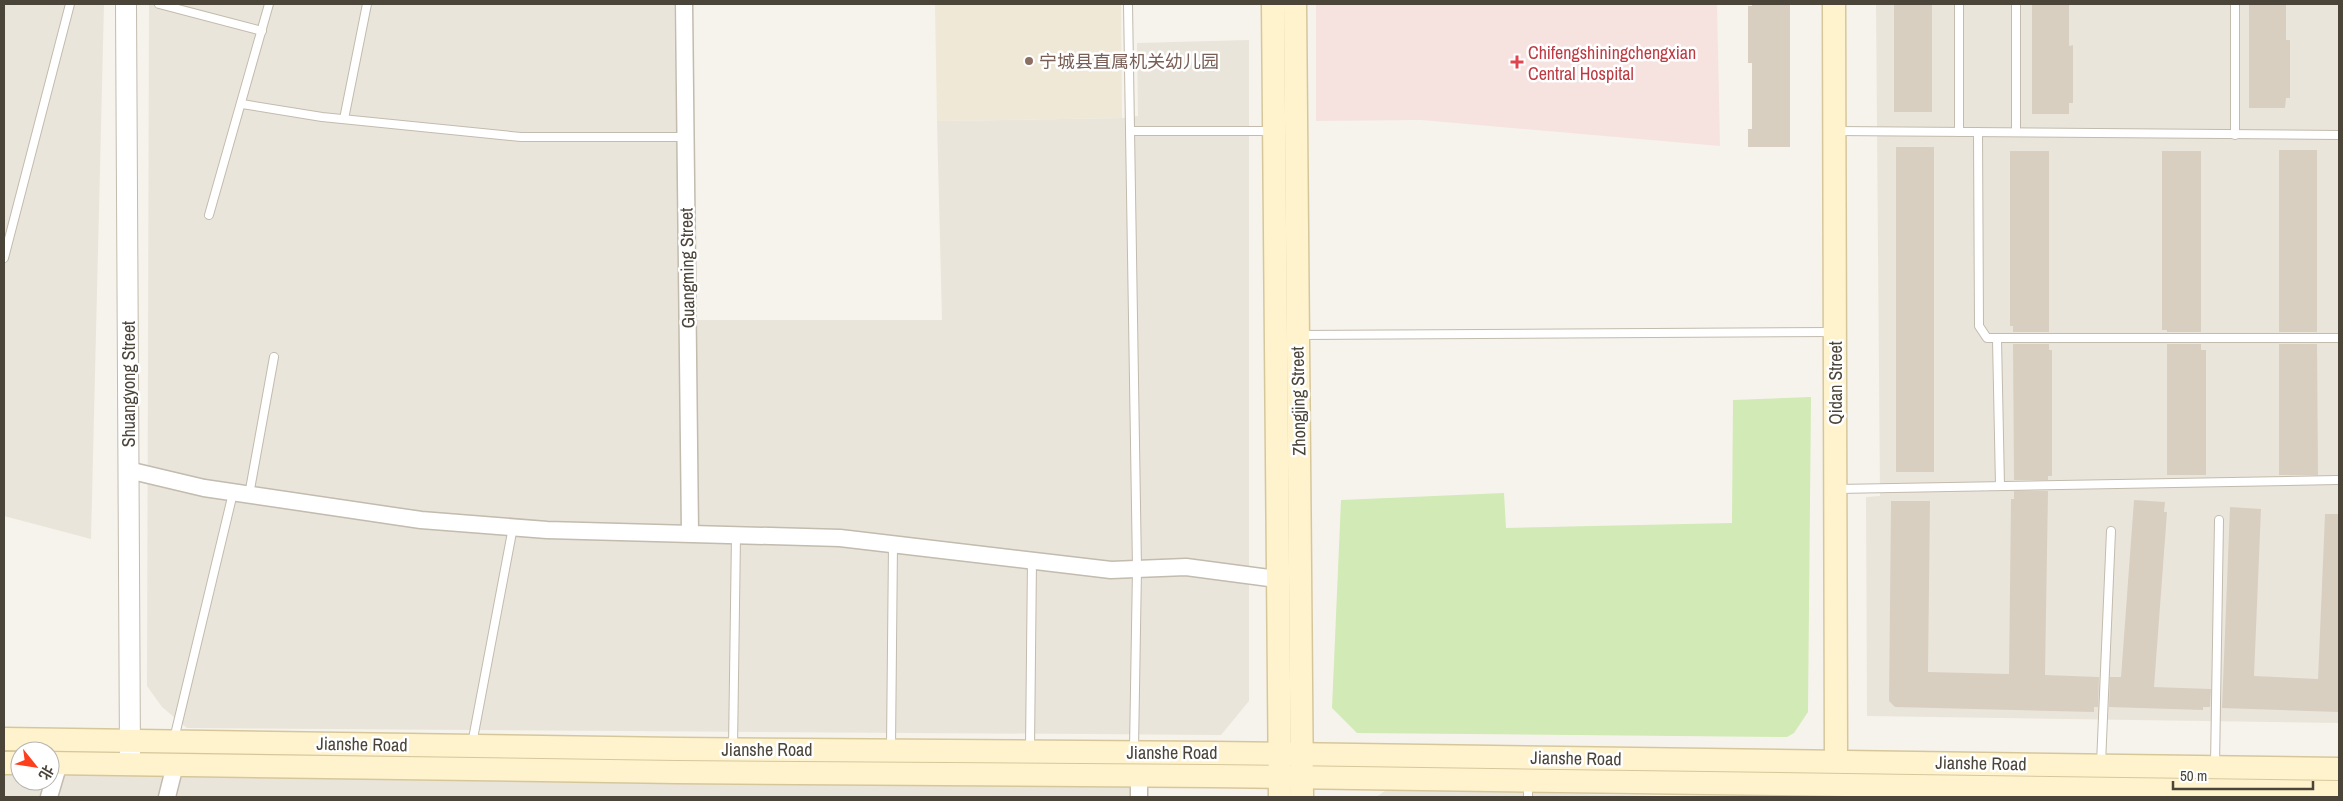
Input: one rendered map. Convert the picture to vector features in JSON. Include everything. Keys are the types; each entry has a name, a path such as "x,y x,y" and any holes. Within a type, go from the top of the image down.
{"main road":[{"name":"Zhongjing Street","path":"1273,4 1280,787"},
{"name":"Zhongjing Street","path":"1295,4 1302,787"},
{"name":"Qidan Street","path":"1834,4 1836,761"},
{"name":"Jianshe Road","path":"4,739 733,749 1280,753 2339,768"},
{"name":"Jianshe Road","path":"60,763 687,773 1139,786 2276,794 2339,792"}],"street":[{"name":"Shuangyong Street","path":"126,4 130,765"},
{"name":"Guangming Street","path":"684,4 690,533"},
{"path":"128,470 204,488 422,520 513,527 840,538 1111,570 1186,567 1277,579"},
{"path":"166,797 175,765"}],"lane":[{"path":"4,258 70,4"},
{"path":"160,4 262,31"},
{"path":"209,215 270,4"},
{"path":"344,119 367,4"},
{"path":"1128,4 1137,569 1134,752"},
{"path":"1959,4 1959,132"},
{"path":"2016,4 2016,132"},
{"path":"2235,4 2235,134"},
{"path":"242,104 344,119 521,137 686,137"},
{"path":"1130,131 1273,131"},
{"path":"1834,131 2339,136"},
{"path":"1978,132 1979,326 1987,338 2339,338"},
{"path":"1297,336 1835,332"},
{"path":"1997,339 2000,486"},
{"path":"173,741 241,494 274,357"},
{"path":"1835,489 2337,480"},
{"path":"2215,767 2219,520"},
{"path":"471,746 513,527"},
{"path":"2101,765 2111,531"},
{"path":"733,749 736,534"},
{"path":"891,750 893,544"},
{"path":"1030,751 1032,560"}],"shaded area":[{"path":"4,4 104,4 91,539 4,516"},
{"path":"149,4 674,4 680,320 942,320 937,121 1122,118 1138,116 1137,43 1249,40 1249,701 1221,735 187,728 162,707 147,686"},
{"name":"宁城县直属机关幼儿园","path":"935,4 1121,4 1122,118 937,121"},
{"name":"Chifengshiningchengxian Central Hospital","path":"1316,4 1717,4 1720,146 1421,120 1316,121"},
{"path":"1876,4 2339,4 2339,723 1867,716 1866,497 1880,496"},
{"path":"4,771 10,771 10,791 60,791 60,772 1131,786 1131,797 4,797"},
{"path":"1388,789 1696,797 1376,797"}],"green space":[{"path":"1811,397 1808,712 1794,733 1787,737 1357,733 1332,708 1341,500 1504,493 1506,528 1732,523 1733,400"}],"building":[{"path":"1752,4 1790,4 1790,147 1748,147 1748,129 1752,129 1752,63 1748,63 1748,6 1752,6"},
{"path":"1894,4 1932,4 1932,112 1894,112"},
{"path":"2032,4 2069,4 2069,46 2073,45 2073,103 2069,103 2069,114 2032,114"},
{"path":"2249,4 2286,4 2286,40 2290,40 2290,98 2286,98 2285,108 2249,108"},
{"path":"1896,147 1934,147 1934,472 1896,472"},
{"path":"2279,150 2317,150 2317,332 2279,332"},
{"path":"2010,151 2049,151 2049,332 2013,332 2013,326 2010,326"},
{"path":"2162,151 2201,151 2201,332 2167,332 2167,330 2162,330"},
{"path":"2013,344 2049,344 2049,350 2052,350 2052,476 2048,476 2048,480 2014,480"},
{"path":"2167,344 2201,344 2201,350 2206,350 2206,475 2167,475"},
{"path":"2279,344 2317,344 2318,475 2279,475"},
{"path":"2014,491 2048,491 2045,675 2099,677 2098,707 2094,707 2094,712 1895,707 1889,701 1891,501 1930,501 1928,672 2009,674 2011,499 2014,499"},
{"path":"2134,500 2165,502 2164,512 2167,512 2154,687 2211,689 2210,707 2203,707 2203,710 2109,707 2110,677 2121,677"},
{"path":"2230,507 2261,509 2254,676 2318,679 2325,514 2339,514 2339,712 2222,708"}],"place":[{"name":"宁城县直属机关幼儿园","path":"1029,61"},
{"name":"Chifengshiningchengxian Central Hospital","path":"1517,62"}]}
